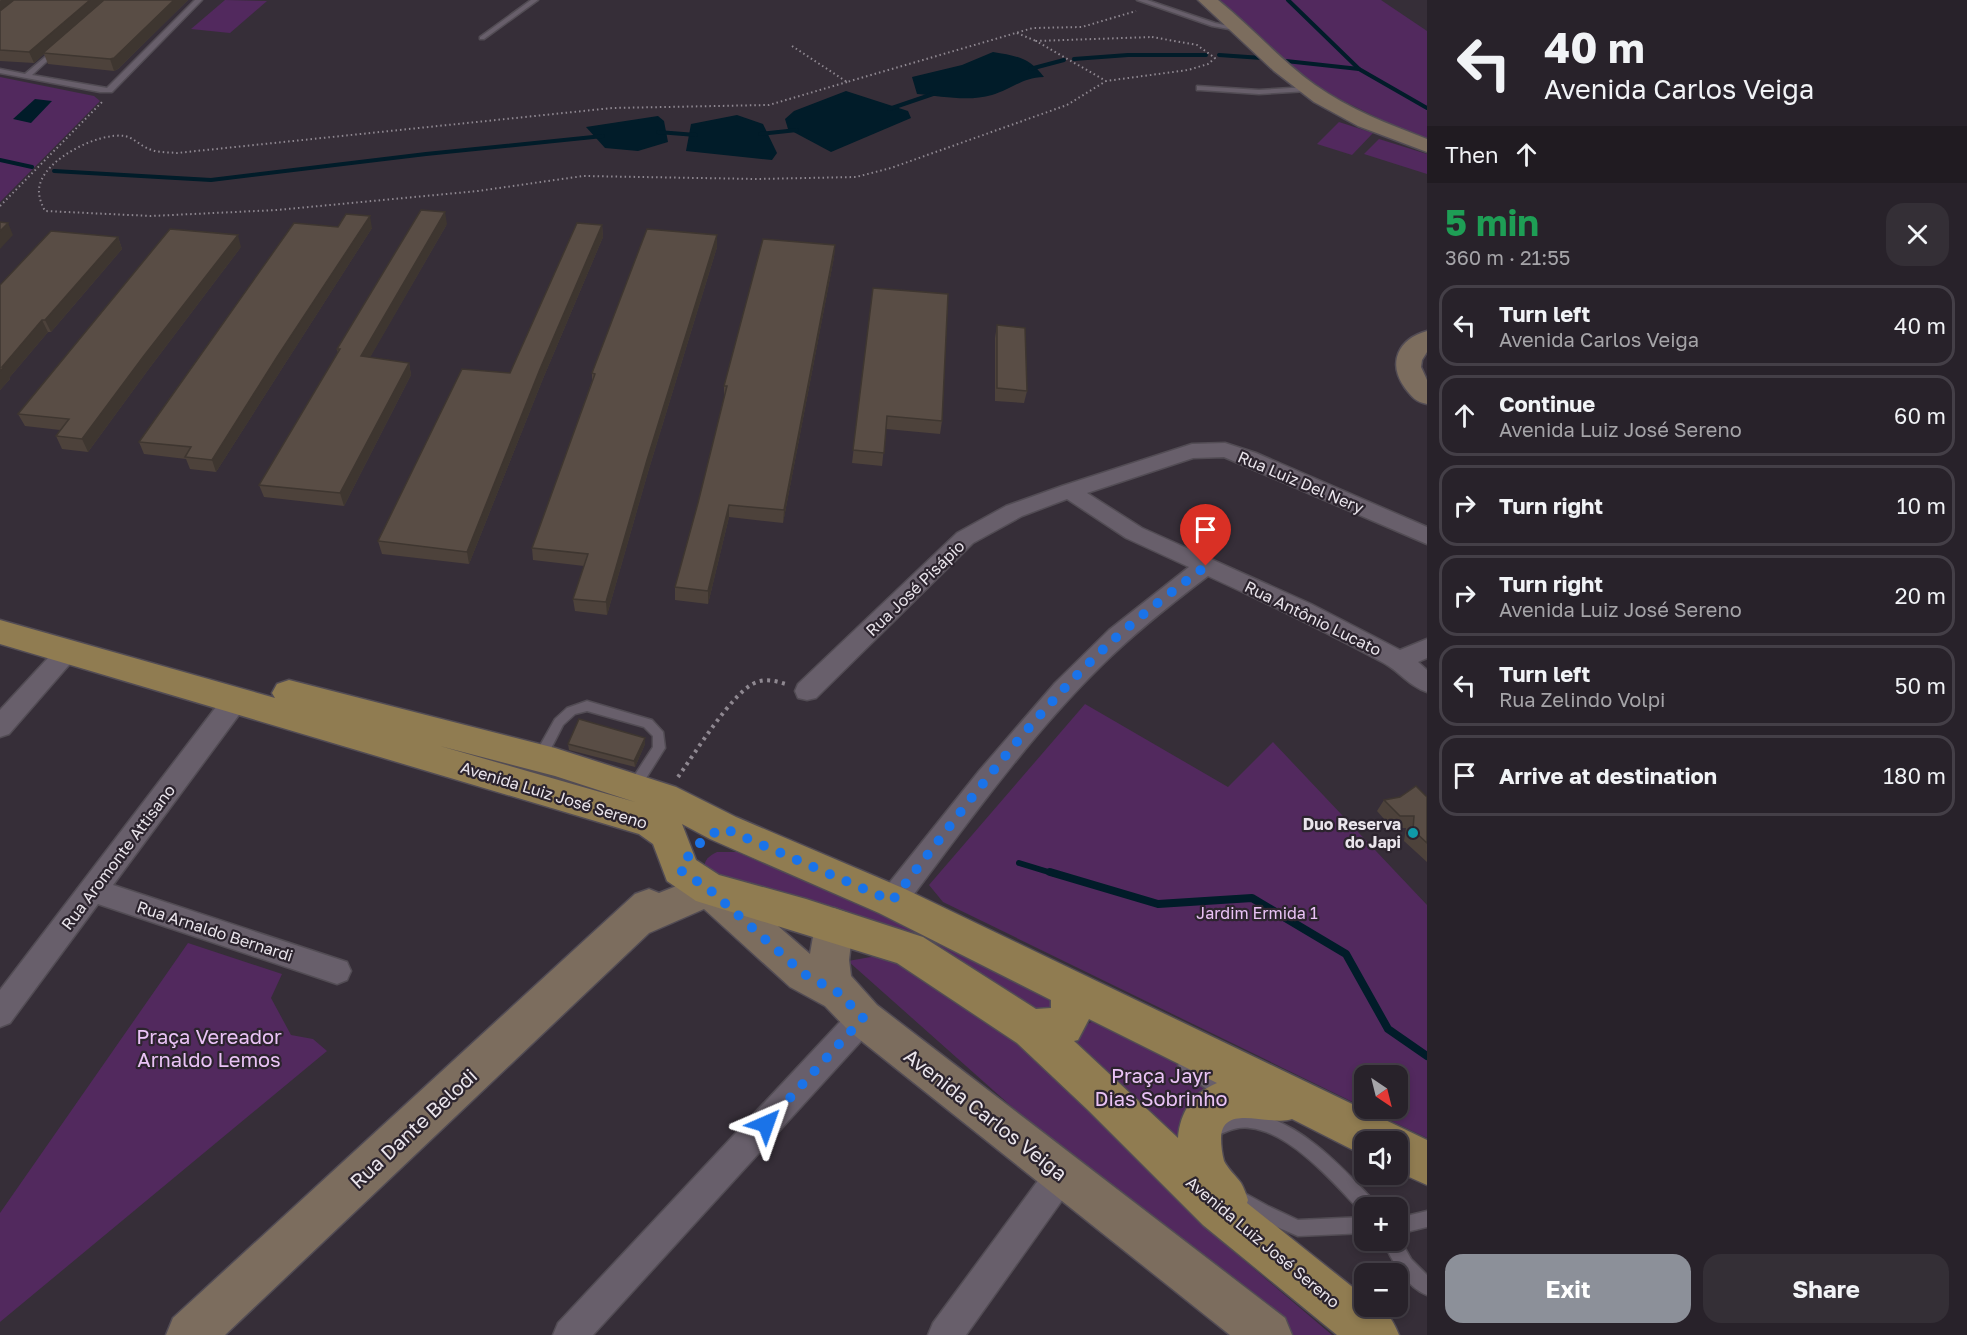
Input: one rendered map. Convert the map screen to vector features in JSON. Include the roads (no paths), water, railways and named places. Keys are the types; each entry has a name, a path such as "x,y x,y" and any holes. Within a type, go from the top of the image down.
{"main road":[{"name":"Avenida Luiz José Sereno","path":"0,611 545,770 650,822 669,835 695,879 909,949 1031,1029 1104,1096 1219,1209 1375,1335"},
{"name":"Avenida Luiz José Sereno","path":"0,632 235,700 648,792 723,828 892,901 1361,1131"},
{"path":"695,879 687,856 700,841 723,828"},
{"path":"1031,1029 1064,1026 1072,1011 1070,990"},
{"path":"1274,1252 1240,1219 1206,1172 1200,1123 1214,1104 1241,1097 1285,1102 1325,1112"},
{"path":"1408,1154 1427,1163"}],"street":[{"path":"1207,0 1308,89 1356,118 1427,146"},
{"path":"1427,339 1411,350 1408,360 1410,375 1427,396"},
{"name":"Rua Luiz Del Nery","path":"1069,491 1192,451 1225,450 1249,458 1427,536"},
{"name":"Rua Antônio Lucato","path":"1069,491 1134,533 1303,610 1399,660 1427,683"},
{"name":"Rua José Pisápio","path":"807,691 965,538 1014,511 1069,491"},
{"path":"892,901 1006,756 1089,664 1129,626 1206,566"},
{"path":"1399,660 1427,648"},
{"path":"0,727 67,652"},
{"name":"Rua Aromonte Attisano","path":"0,1013 235,700"},
{"name":"Rua Dante Belodi","path":"190,1335 635,921 695,879"},
{"name":"Avenida Carlos Veiga","path":"695,879 804,974 851,1005 1268,1335"},
{"name":"Rua Arnaldo Bernardi","path":"93,890 337,971"},
{"path":"570,1335 851,1005 830,978 828,966 834,925"},
{"path":"945,1335 1062,1174"}],"lane":[{"path":"0,71 109,90 199,0"},
{"path":"482,38 535,0"},
{"path":"1140,0 1214,25 1240,29"},
{"path":"27,76 61,46"},
{"path":"1200,88 1259,92 1308,89"},
{"path":"545,770 559,722 571,711 587,706 648,723 659,735 659,748 648,792"},
{"path":"1118,1013 1232,1099 1321,1159 1358,1197"},
{"path":"1200,1137 1230,1122 1251,1119 1270,1126"},
{"path":"1212,1182 1262,1212 1298,1228 1354,1225"},
{"path":"1408,1224 1427,1219"},
{"path":"1397,1251 1405,1265 1427,1287"}],"water":[{"path":"993,52 1027,61 1044,77 1029,79 999,93 983,97 954,98 917,94 912,77 962,65"},
{"path":"846,91 908,111 911,118 831,152 788,129 785,119 794,111"},
{"path":"35,99 52,101 31,123 13,119"},
{"path":"737,115 763,124 777,153 772,160 686,151 691,124"},
{"path":"658,116 664,121 668,142 638,151 605,148 586,127"}],"waterway":[{"path":"1288,0 1359,69"},
{"path":"1074,59 1128,55 1206,55"},
{"path":"1219,55 1262,58"},
{"path":"1030,69 1064,60"},
{"path":"1286,61 1359,69"},
{"path":"1359,69 1427,108"},
{"path":"889,109 936,93"},
{"path":"760,134 797,130"},
{"path":"658,132 696,135"},
{"path":"54,171 211,180 426,154 603,136"},
{"path":"0,160 32,167"},
{"path":"1019,863 1055,874"},
{"path":"1050,872 1158,904 1252,898 1346,954 1388,1029 1427,1056"}],"place":[{"name":"Duo Reserva do Japi","path":"1413,833"}],"park label":[{"name":"Jardim Ermida 1","path":"1257,913"},
{"name":"Praça Vereador Arnaldo Lemos","path":"209,1048"},
{"name":"Praça Jayr Dias Sobrinho","path":"1161,1086"}]}
